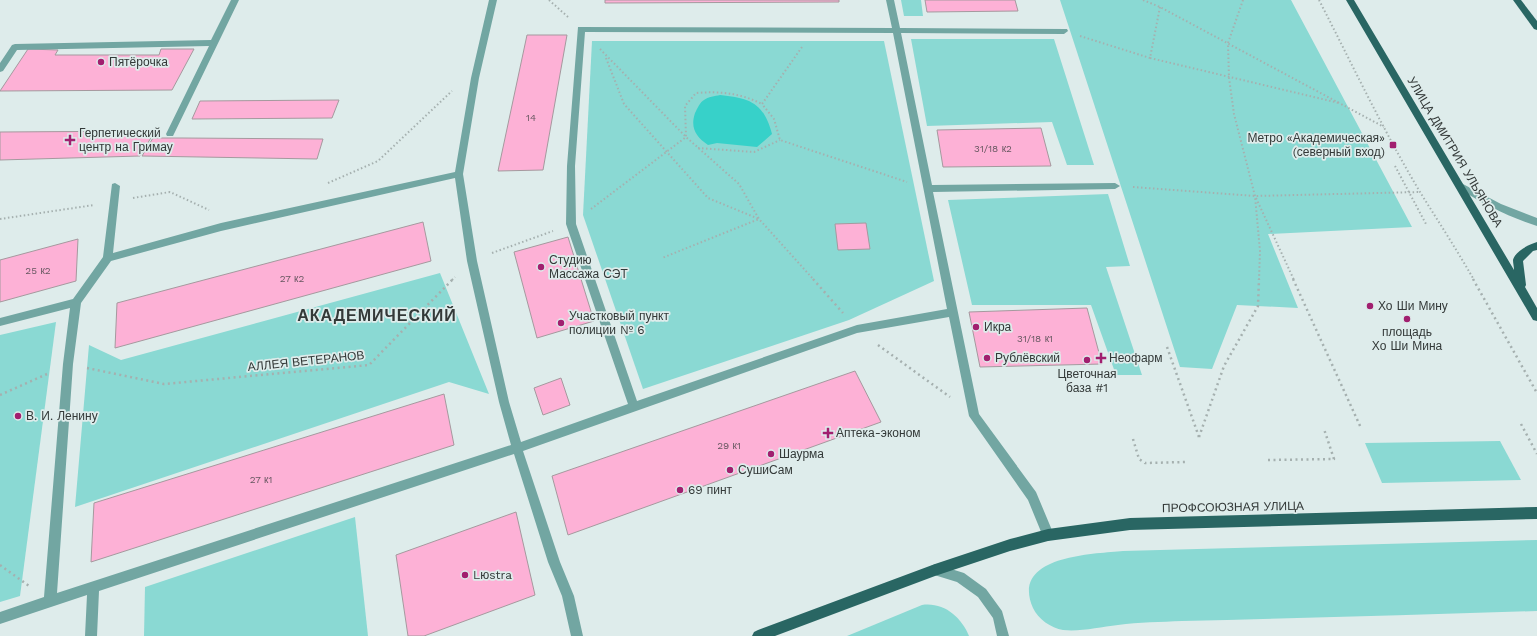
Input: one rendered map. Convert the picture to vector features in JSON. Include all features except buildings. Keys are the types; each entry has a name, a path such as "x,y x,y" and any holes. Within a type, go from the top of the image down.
{"main road":[{"name":"УЛИЦА ДМИТРИЯ УЛЬЯНОВА","path":"1350,0 1537,317"},
{"path":"1517,0 1537,27"},
{"path":"1522,291 1518,260 1530,248 1537,246"},
{"name":"ПРОФСОЮЗНАЯ УЛИЦА","path":"758,636 935,570 1010,545 1048,535 1130,524 1537,514"}],"street":[{"path":"170,134 235,0"},
{"path":"493,0 475,78 459,174 472,260 504,402 517,448 554,562 568,596 577,636"},
{"path":"890,0 974,416 1032,496 1048,535"},
{"path":"634,406 571,224 571,166 581,29 1064,31"},
{"path":"0,69 15,47 214,42"},
{"path":"108,258 221,227 459,174"},
{"path":"50,602 68,364 76,302 108,258 115,186"},
{"path":"928,189 1115,186"},
{"path":"1461,186 1487,203 1518,217 1537,222"},
{"path":"0,322 76,302"},
{"path":"0,618 517,448 857,329 954,312"},
{"path":"935,570 960,577 982,593 998,615 1003,636"},
{"path":"91,636 93,587"}],"path":[{"path":"550,0 581,29 686,137 739,184 759,219 857,329 974,416"},
{"path":"1143,0 1160,7 1344,104 1384,127"},
{"path":"1167,347 1200,437 1224,366 1258,306 1260,251 1255,196 1234,114 1228,78 1228,43 1243,0"},
{"path":"1319,0 1384,127 1420,192 1450,238 1537,393"},
{"path":"1150,58 1160,7"},
{"path":"762,104 814,31"},
{"path":"1064,31 1150,58 1228,78 1344,104"},
{"path":"606,55 624,104 708,198 759,219"},
{"path":"327,183 378,161 459,85 475,78"},
{"path":"686,137 685,106 696,93 718,90 745,95 762,104 774,119 780,140"},
{"name":"АЛЛЕЯ ВЕТЕРАНОВ","path":"68,364 164,384 369,365 472,260 571,224 686,137"},
{"path":"698,148 754,152 780,140 928,189"},
{"path":"1395,166 1426,224"},
{"path":"1115,186 1255,196 1420,192"},
{"path":"128,199 170,192 215,213"},
{"path":"1255,196 1361,428"},
{"path":"0,219 114,202"},
{"path":"662,258 759,219"},
{"path":"0,395 68,364"},
{"path":"1521,424 1537,454"},
{"path":"1268,460 1334,459 1324,429"},
{"path":"1133,440 1138,459 1145,463 1188,462"},
{"path":"0,565 50,602"}],"shaded area":[{"path":"901,0 921,0 923,16 904,16"},
{"path":"1060,0 1291,0 1412,227 1268,234 1298,308 1237,305 1212,369 1180,367"},
{"path":"911,39 1054,39 1094,165 1067,165 1052,122 927,126"},
{"path":"592,41 884,41 934,281 849,320 643,389 583,215"},
{"path":"720,95 748,100 754,104 765,115 772,134 757,147 717,143 708,145 700,139 695,132 693,123 695,113 703,101 710,97"},
{"path":"1108,194 1130,266 1106,267 1142,375 1116,375 1091,305 972,305 948,200"},
{"path":"440,273 489,394 449,382 75,507 89,345 121,360"},
{"path":"56,322 20,596 0,602 0,335"},
{"path":"1500,441 1521,480 1382,483 1365,443"},
{"path":"355,517 368,636 144,636 145,587"},
{"path":"1537,540 1537,611 1158,622 1126,624 1083,630 1063,630 1045,622 1038,616 1033,608 1029,591 1033,578 1043,568 1057,561 1109,552"},
{"path":"922,605 938,606 951,612 966,629 969,636 847,636"}],"place":[{"name":"Пятёрочка","path":"101,62"},
{"name":"Герпетический центр на Гримау","path":"70,140"},
{"name":"Метро «Академическая» (северный вход)","path":"1393,145"},
{"name":"Студию Массажа СЭТ","path":"541,267"},
{"name":"Хо Ши Мину","path":"1370,306"},
{"name":"площадь Хо Ши Мина","path":"1407,319"},
{"name":"Участковый пункт полиции № 6","path":"561,323"},
{"name":"Икра","path":"976,327"},
{"name":"Рублёвский","path":"987,358"},
{"name":"Неофарм","path":"1101,358"},
{"name":"Цветочная база #1","path":"1087,360"},
{"name":"В. И. Ленину","path":"18,416"},
{"name":"Аптека-эконом","path":"828,433"},
{"name":"Шаурма","path":"771,454"},
{"name":"СушиСам","path":"730,470"},
{"name":"69 пинт","path":"680,490"},
{"name":"Lюstra","path":"465,575"}],"district":[{"name":"АКАДЕМИЧЕСКИЙ","path":"377,315"}]}
